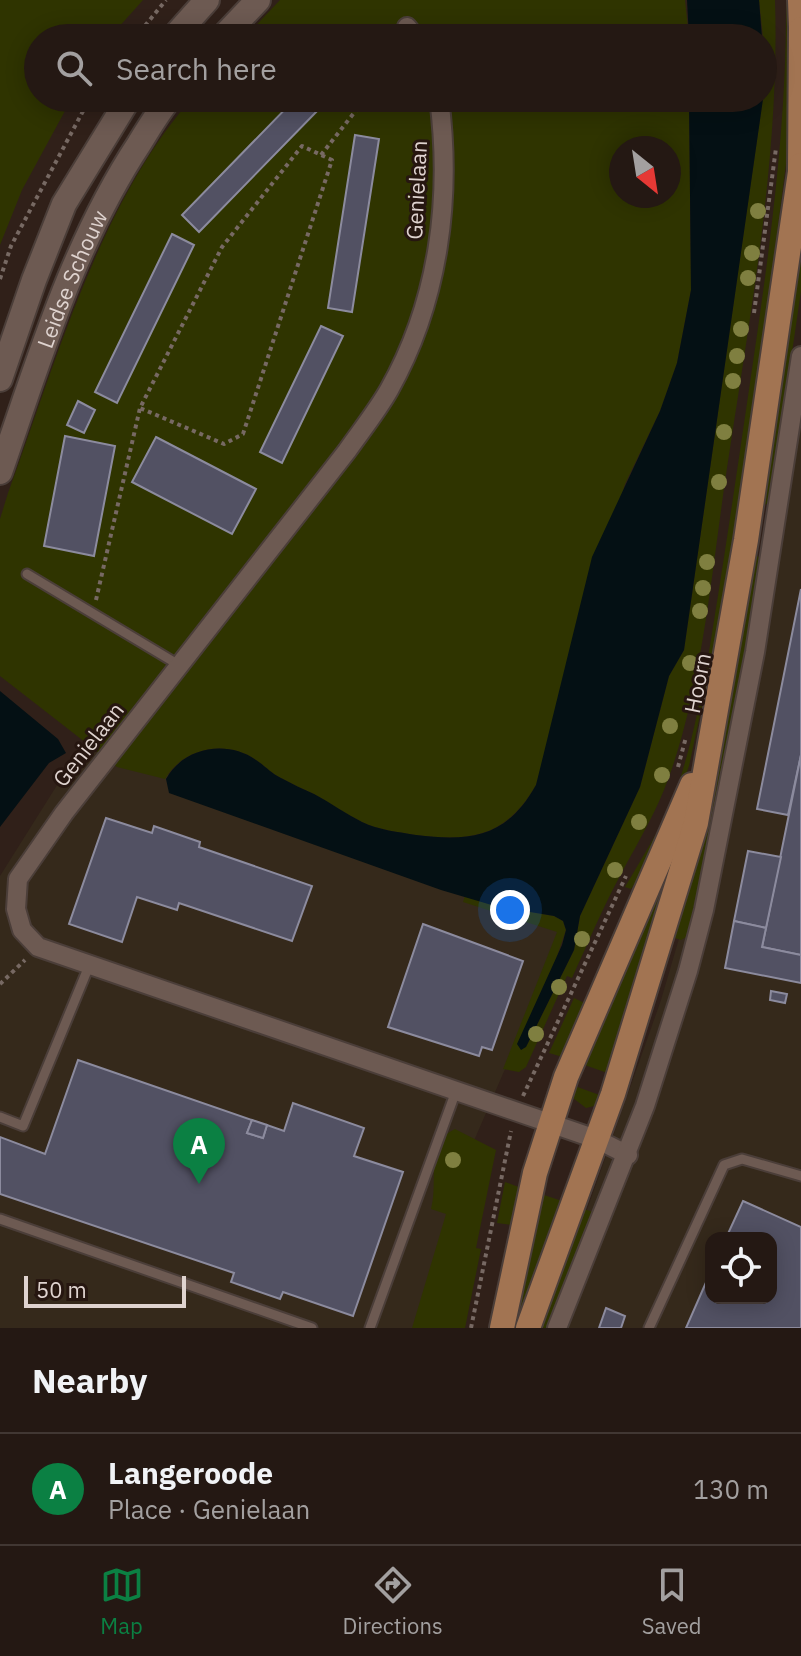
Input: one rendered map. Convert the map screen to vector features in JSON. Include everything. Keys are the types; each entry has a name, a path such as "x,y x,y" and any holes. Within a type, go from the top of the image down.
{"main road":[{"name":"Hoorn","path":"502,1328 535,1173 550,1123 698,739 746,540 797,212 800,0"},
{"name":"Hoorn","path":"528,1328 653,971 696,823 698,739"}],"street":[{"path":"186,24 207,0"},
{"path":"235,24 258,0"},
{"name":"Leidse Schouw","path":"0,379 64,204 120,112"},
{"name":"Leidse Schouw","path":"0,472 58,306 91,229 121,171 161,112"},
{"name":"Genielaan","path":"38,947 22,930 19,920 16,909 18,879 64,813 347,451 389,390 411,343 426,300 438,250 445,198 445,149 441,112"},
{"path":"557,1328 628,1155 657,1071 704,910 755,652 797,405 801,356"},
{"path":"38,947 596,1139 628,1155"}],"lane":[{"path":"27,574 179,665"},
{"path":"0,1117 23,1126 89,966"},
{"path":"370,1328 456,1091"},
{"path":"649,1328 724,1165 742,1159 801,1176"},
{"path":"0,1219 312,1328"}],"path":[{"path":"146,24 166,0"},
{"path":"0,279 11,246 83,112"},
{"path":"321,155 355,112"},
{"path":"753,322 777,142"},
{"path":"93,614 140,408 222,247 302,146 332,160 243,434 224,444 140,408"},
{"name":"Hoorn","path":"675,775 698,739"},
{"path":"471,1328 516,1112 631,867"},
{"path":"0,984 38,947"}],"shaded area":[{"path":"687,0 759,0 761,24 688,24"},
{"path":"689,112 761,112 684,650 669,676 640,787 580,916 574,950 526,1047 521,1050 517,1044 562,945 566,930 563,921 554,916 495,906 441,890 169,793 166,779 174,768 194,754 206,750 232,750 256,760 277,776 356,819 382,829 436,837 470,836 500,826 513,816 536,785 592,557 660,411 677,363 691,290"},
{"path":"801,372 801,1328 537,1328 570,1258 661,1000 739,734"},
{"path":"0,691 58,739 66,753 49,763 0,827"},
{"path":"81,747 448,862 573,912 470,1150 416,1328 0,1328 0,876"}],"green space":[{"path":"0,0 143,0 122,24 24,24 24,112 64,112 22,190 0,245"},
{"path":"280,0 685,0 688,24 257,24"},
{"path":"759,0 775,0 775,24 762,24"},
{"path":"786,0 793,0 791,110 786,164 761,357 720,623 689,766 659,849 631,889 625,887 663,821 677,786 705,676 771,231 784,93"},
{"path":"181,112 689,112 691,290 677,363 660,411 625,484 536,785 512,816 499,826 470,836 454,837 416,835 375,827 277,776 256,760 232,750 206,750 194,754 173,768 165,779 117,767 0,676 0,519 63,338 106,235 159,140"},
{"path":"761,112 773,112 754,294 711,585 681,741 664,790 647,826 608,899 572,978 567,976 526,1067 519,1072 503,1069 557,932 463,902 465,896 495,906 554,916 563,921 566,930 526,1047 574,950 580,916 640,787 669,676 684,650"},
{"path":"801,250 801,291 770,502 763,506"},
{"path":"755,554 761,559 740,679 688,936 681,940 672,937 724,734"},
{"path":"683,822 613,1075 579,1063"},
{"path":"574,998 589,1005 566,1058 549,1053"},
{"path":"572,1085 605,1097 598,1105 586,1108 573,1098"},
{"path":"455,1129 496,1150 476,1248 481,1249 465,1328 412,1328 446,1214 431,1209 436,1154 445,1135"},
{"path":"505,1182 524,1189 511,1225 497,1223"},
{"path":"538,1193 568,1203 522,1328 510,1328"},
{"path":"581,1208 593,1212 547,1328 536,1328"}],"building":[{"path":"282,112 316,112 199,232 182,215"},
{"path":"355,135 379,139 352,312 328,308"},
{"path":"172,234 194,245 117,403 95,392"},
{"path":"321,326 343,336 282,463 260,452"},
{"path":"78,401 95,410 84,433 67,425"},
{"path":"65,436 115,446 94,556 44,546"},
{"path":"156,437 256,489 232,534 132,482"},
{"path":"801,589 801,755 788,815 757,809"},
{"path":"801,755 801,955 762,947"},
{"path":"106,818 152,833 154,826 200,842 199,847 312,886 292,941 179,903 177,910 137,897 122,942 69,924"},
{"path":"748,851 781,857 766,928 734,921"},
{"path":"734,921 766,928 762,947 801,955 801,983 725,968"},
{"path":"423,924 523,961 492,1050 482,1047 479,1056 388,1027"},
{"path":"771,991 787,994 785,1003 770,1000"},
{"path":"78,1060 252,1120 247,1133 263,1138 267,1125 284,1131 293,1103 364,1128 354,1156 403,1172 353,1316 283,1292 280,1299 231,1282 234,1273 0,1194 0,1137 45,1154"},
{"path":"252,1120 267,1125 263,1138 247,1133"},
{"path":"743,1201 801,1227 801,1328 686,1328 705,1285 705,1304 777,1304 777,1232 729,1232"},
{"path":"606,1308 625,1316 621,1328 599,1328"}],"place":[{"name":"Langeroode","path":"199,1184"}]}
